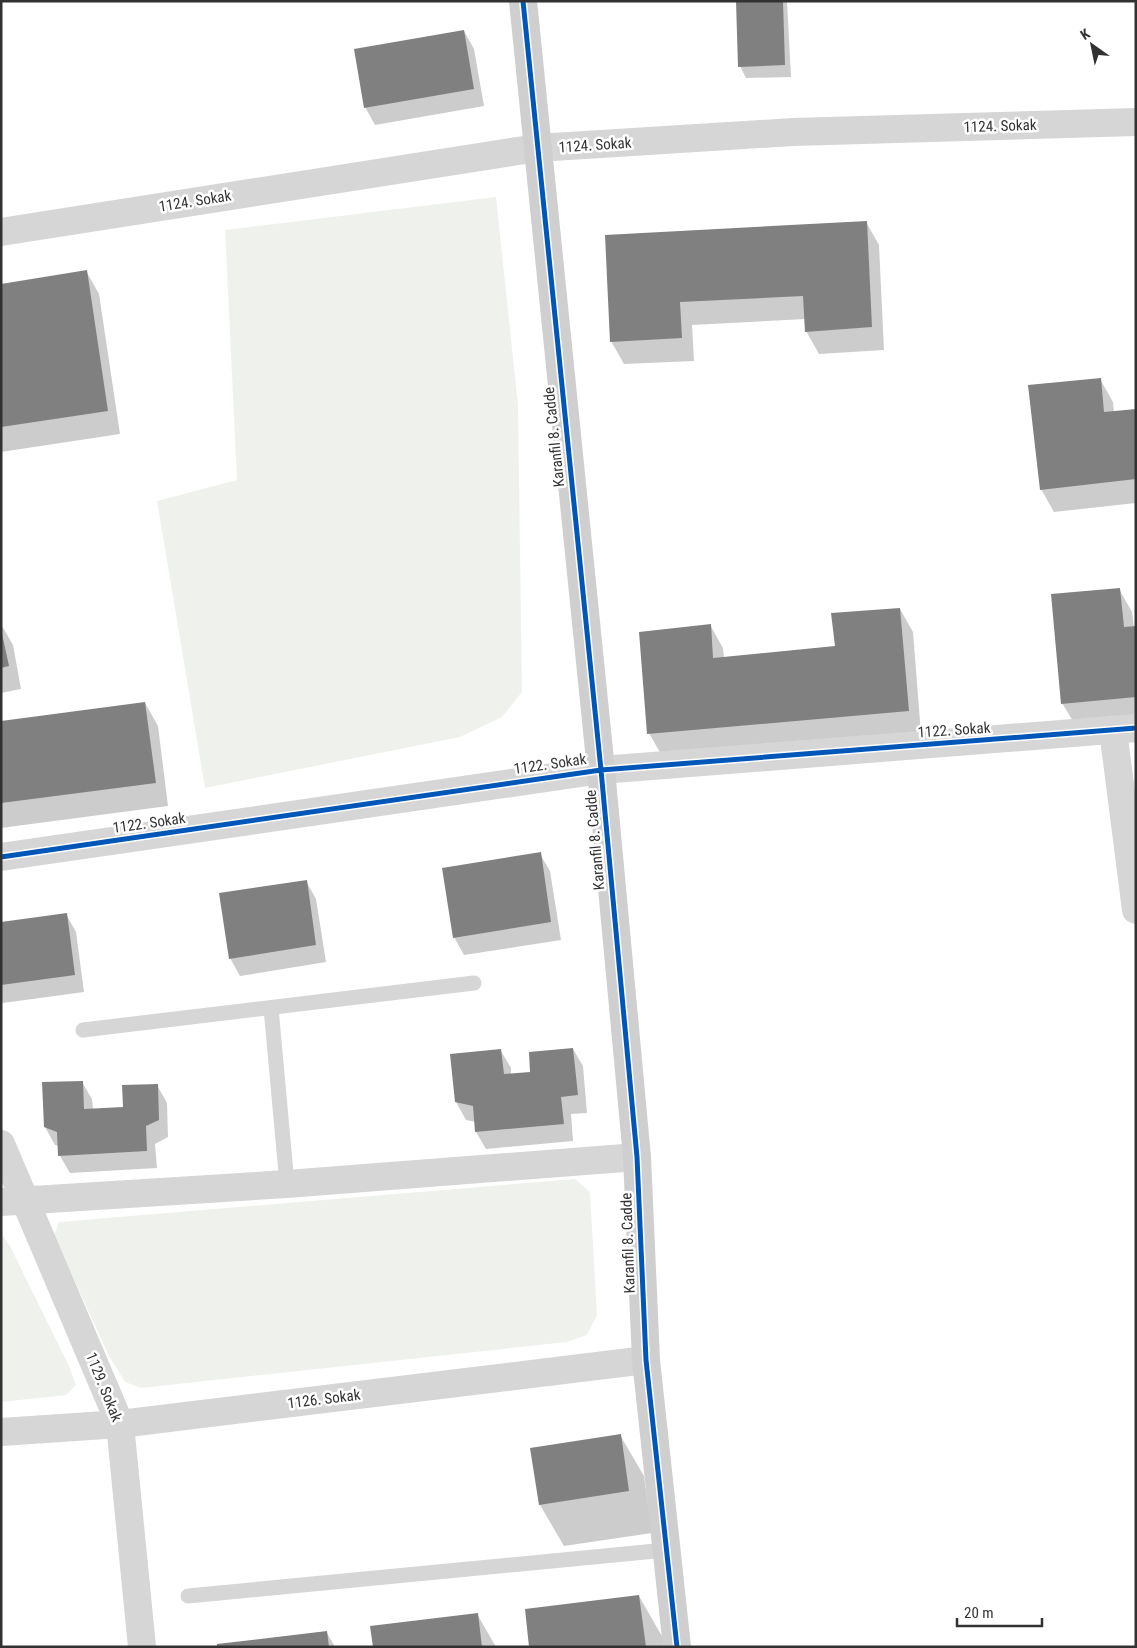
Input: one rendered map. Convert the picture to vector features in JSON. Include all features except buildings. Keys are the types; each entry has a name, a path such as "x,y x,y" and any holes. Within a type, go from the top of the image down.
{"street":[{"name":"Karanfil 8. Cadde","path":"523,1 637,1157 646,1360 677,1647"},
{"name":"1124. Sokak","path":"1,232 537,148 793,132 1136,122"},
{"name":"1122. Sokak","path":"1,857 600,770 1124,729"},
{"path":"1124,729 1136,910"},
{"name":"1129. Sokak","path":"1,1144 14,1202 120,1424 142,1647"},
{"path":"14,1202 287,1184 637,1157"},
{"name":"1126. Sokak","path":"1,1432 120,1424 646,1360"}],"lane":[{"path":"83,1030 474,983"},
{"path":"271,1008 287,1184"},
{"path":"188,1596 666,1550"}],"shaded area":[{"path":"496,197 518,405 522,692 502,717 460,737 205,788 157,501 237,480 225,230"},
{"path":"575,1179 590,1192 597,1315 587,1335 567,1342 141,1388 125,1382 109,1356 54,1236 59,1222"},
{"path":"1,1233 10,1246 68,1364 76,1385 66,1395 1,1402"}],"cycle path":[{"path":"523,1 601,770 637,1157 646,1360 677,1647"},
{"path":"1,857 601,770 1136,728"}]}
